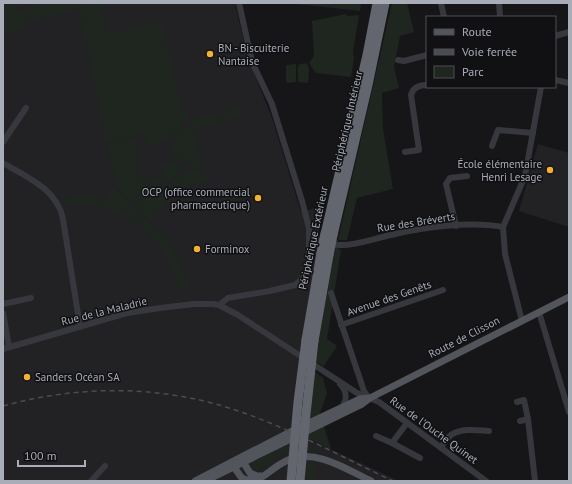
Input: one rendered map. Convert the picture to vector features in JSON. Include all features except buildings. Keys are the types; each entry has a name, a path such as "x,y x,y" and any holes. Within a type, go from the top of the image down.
{"highway":[{"name":"Périphérique Extérieur","path":"329,235 377,3"},
{"name":"Périphérique Intérieur","path":"300,481 310,341 325,254 368,85 385,3"},
{"path":"291,481 298,402 310,341"}],"main road":[{"name":"Route de Clisson","path":"195,481 236,464 362,404 370,398 569,297"},
{"name":"Route de Clisson","path":"205,481 276,442 278,438 360,399 370,398"},
{"path":"236,464 241,477 247,481 252,477 256,478 295,457 309,457 328,461 371,481"},
{"path":"236,464 252,474 264,474"},
{"path":"255,481 264,474"}],"street":[{"path":"219,305 228,298 295,285 305,276 309,264 309,228 302,201 272,104 252,62 239,3"},
{"path":"441,3 444,16"},
{"path":"499,3 500,16"},
{"path":"556,36 569,32"},
{"path":"398,60 404,61 426,55"},
{"path":"556,80 569,83"},
{"path":"406,152 419,150 411,95 413,90 417,87 426,85"},
{"path":"522,321 505,254 503,227 525,176 541,88"},
{"path":"3,142 26,108"},
{"path":"492,146 498,130 533,133"},
{"path":"3,163 37,182 51,194 58,203 63,219 80,327"},
{"path":"456,226 446,184 450,178 467,176"},
{"name":"Rue des Bréverts","path":"310,239 340,245 352,244 406,231 473,225 503,227"},
{"name":"Avenue des Genêts","path":"341,325 444,290"},
{"path":"331,293 364,391 370,398"},
{"path":"3,304 30,298"},
{"name":"Rue de la Maladrie","path":"6,348 127,313 194,304 219,305 244,319 357,393 370,398"},
{"path":"3,312 6,348"},
{"path":"539,312 569,412"},
{"name":"Rue de la Maladrie","path":"334,378 343,387 346,394 345,402 341,408"},
{"name":"Rue de l'Ouche Quinet","path":"370,398 379,402 486,481"},
{"path":"517,402 524,400 528,419 535,481"},
{"path":"520,420 528,419"},
{"path":"392,443 407,423"},
{"path":"441,447 450,435 458,431 489,431"},
{"path":"376,436 420,458"},
{"path":"91,481 105,466"}],"shaded area":[{"path":"3,3 235,3 247,56 272,118 301,212 325,205 318,235 338,240 323,312 314,371 307,438 399,481 3,481","holes":["289,429 307,446 280,434"]},
{"name":"École élémentaire Henri Lesage","path":"538,144 569,153 569,227 519,211"}],"green space":[{"path":"3,3 17,3 19,12 40,3 80,3 80,9 32,21 3,38"},
{"path":"82,3 101,3 105,25 114,32 154,22 158,22 163,25 181,107 188,115 167,141 148,146 143,134 107,142 79,12 82,9"},
{"path":"287,3 361,3 360,11"},
{"path":"392,3 407,3 414,32 400,36 394,67 399,88 382,93 383,129 393,189 357,198 347,240 338,240"},
{"path":"346,14 347,16 359,15 353,52 354,58 351,77 316,73 309,63 314,56 312,21"},
{"path":"307,63 309,69 308,83 298,82 298,66 300,64"},
{"path":"296,64 296,82 288,83 286,81 286,65"},
{"path":"244,106 247,114 224,121 222,111"},
{"path":"219,113 222,121 193,130 204,167 193,169 172,150 171,143 194,118"},
{"path":"133,138 140,164 134,166 138,177 142,176 149,196 130,203 118,187 108,144"},
{"path":"172,157 178,162 180,167 172,179 164,184 150,184 145,175 150,174 152,180 163,176 160,166 173,162"},
{"path":"185,170 195,174 205,172 208,181 177,190 152,221 146,218 132,204 150,197 152,199 166,195 166,186 177,179"},
{"path":"114,187 134,210 167,237 189,287 180,290 166,257 139,223 121,213 103,207 84,204 64,205 62,199 82,196 110,199 106,190"},
{"path":"336,247 341,250 327,339 337,346 324,366 316,362 323,312"},
{"path":"314,371 323,378 327,393 320,413 331,449 307,438"},
{"path":"294,441 322,453 310,451 292,452 275,459 259,470 256,470 253,467 253,461"},
{"path":"306,463 316,465 315,481 305,481"}],"railway":[{"path":"3,406 63,394 94,391 155,393 185,397 215,404 263,420 301,436 393,481"}],"place":[{"name":"BN - Biscuiterie Nantaise","path":"210,54"},
{"name":"École élémentaire Henri Lesage","path":"550,170"},
{"name":"OCP (office commercial pharmaceutique)","path":"258,198"},
{"name":"Forminox","path":"197,249"},
{"name":"Sanders Océan SA","path":"27,377"}]}
